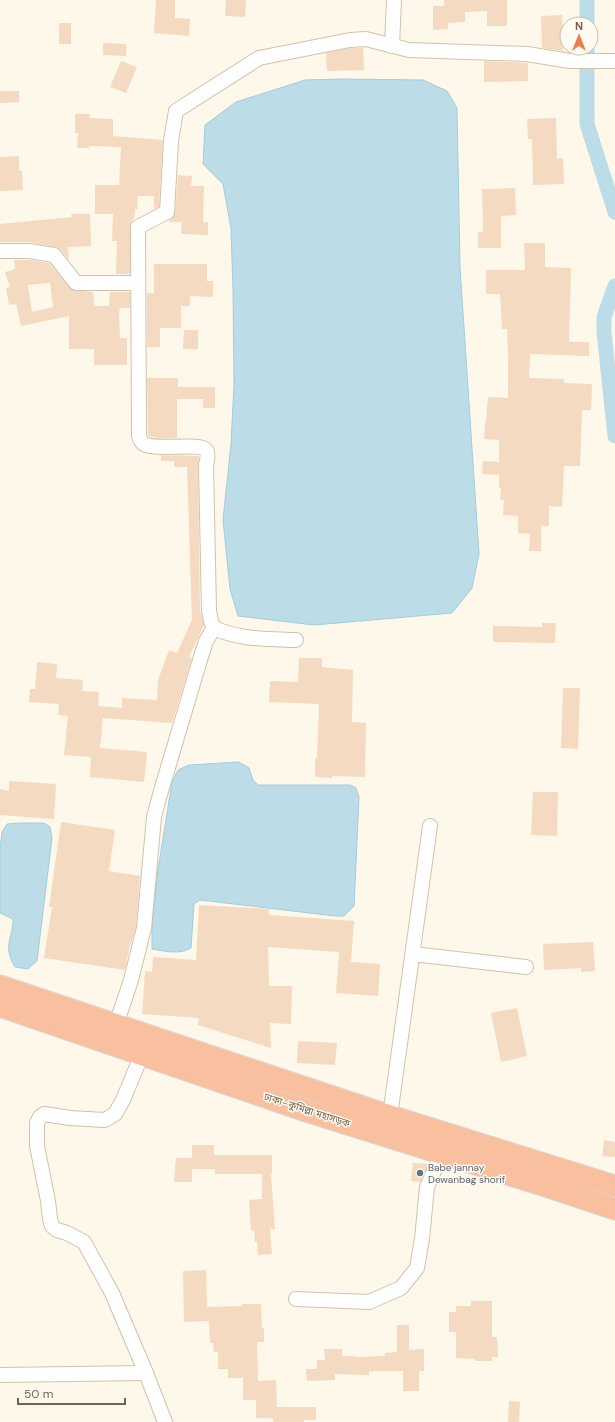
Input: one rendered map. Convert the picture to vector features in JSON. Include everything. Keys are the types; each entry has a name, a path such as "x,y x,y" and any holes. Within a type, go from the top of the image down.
{"highway":[{"name":"ঢাকা–কুমিল্লা মহাসড়ক","path":"0,986 390,1116 615,1186"},
{"name":"ঢাকা–কুমিল্লা মহাসড়ক","path":"0,1006 309,1112 615,1209"}],"street":[{"path":"392,46 394,0"},
{"path":"296,640 250,638 228,634 214,628 209,611 207,496 208,456 206,450 197,446 162,447 146,445 138,436 138,227 167,212 171,141 176,111 259,58 350,40 366,39 409,50 527,54 570,61 615,61"},
{"path":"0,251 29,251 54,255 76,283 138,283"},
{"path":"116,1025 131,980 144,928 148,900 151,840 154,817 160,791 177,740 206,641 214,628"},
{"path":"390,1116 430,826"},
{"path":"413,954 526,967"},
{"path":"142,1054 124,1100 115,1114 105,1120 70,1118 44,1114 40,1117 37,1123 37,1146 52,1226 57,1230 68,1233 84,1242 112,1293 165,1422"},
{"path":"296,1299 369,1302 401,1288 417,1268 422,1239 427,1187 442,1153"},
{"path":"0,1375 146,1373"}],"water":[{"path":"305,80 423,80 447,91 457,108 460,267 479,554 472,588 452,613 314,625 238,616 230,589 223,520 231,444 234,384 231,228 223,184 203,164 205,125 236,102"},
{"path":"239,762 249,768 253,780 258,785 350,785 356,788 359,797 354,906 344,916 335,916 200,900 194,904 191,948 177,952 152,949 152,925 158,870 172,782 178,770 189,765"},
{"path":"44,823 50,827 52,838 37,961 28,969 15,967 11,959 9,953 9,943 13,919 0,913 0,849 2,832 7,824"}],"building":[{"path":"156,0 175,0 175,18 190,19 189,36 154,33"},
{"path":"226,0 246,0 245,17 225,16"},
{"path":"444,0 507,0 507,26 487,26 487,11 465,12 465,22 448,23 448,29 433,30 433,6 444,6"},
{"path":"562,15 559,16 559,50 542,48 541,16"},
{"path":"59,23 71,23 71,44 59,44"},
{"path":"103,43 126,44 126,56 103,55"},
{"path":"351,48 363,48 364,70 327,71 326,53"},
{"path":"121,61 137,67 126,93 110,87"},
{"path":"484,61 528,63 528,81 484,82"},
{"path":"0,91 19,91 19,102 0,103"},
{"path":"75,114 90,114 89,118 113,119 113,136 163,140 159,207 154,209 154,196 138,196 137,209 135,209 134,219 131,222 130,227 130,274 116,274 117,241 112,241 113,214 95,214 95,185 119,185 121,147 89,146 89,148 77,148 78,133 75,133"},
{"path":"556,118 557,159 563,158 564,184 533,185 532,139 528,139 527,119"},
{"path":"19,156 19,171 22,171 23,190 0,191 0,157"},
{"path":"178,175 192,176 191,186 204,186 203,222 208,222 208,235 181,234 182,222 169,222 174,216 175,212"},
{"path":"515,188 516,215 501,216 501,248 478,248 478,232 483,232 482,189"},
{"path":"71,214 90,214 91,246 68,247 69,260 61,250 55,247 29,242 0,242 0,224 72,217"},
{"path":"524,243 545,243 545,267 571,268 569,342 589,342 589,356 530,354 529,378 564,379 564,383 592,384 591,410 582,410 580,466 564,466 562,507 549,506 549,526 541,526 541,551 529,551 530,534 518,533 518,516 503,515 504,500 500,500 501,488 499,488 499,475 482,474 483,461 499,462 499,440 484,439 488,397 508,398 507,329 502,329 500,294 486,294 486,270 525,270"},
{"path":"14,260 49,263 72,290 93,292 94,306 109,306 110,292 130,292 130,308 120,308 119,313 120,338 127,338 127,365 94,365 94,349 69,349 69,316 21,326 16,304 9,305 6,288 10,287 5,272 15,269","holes":["50,283 53,307 32,312 28,285"]},
{"path":"154,264 207,264 207,281 213,281 213,297 190,296 190,306 181,306 181,328 160,328 160,347 147,347 147,293 154,293"},
{"path":"184,330 198,330 198,349 183,349"},
{"path":"147,378 178,378 178,387 215,387 215,408 203,408 203,399 177,399 177,438 159,438 148,436"},
{"path":"161,455 199,456 200,611 204,625 189,657 192,658 172,723 103,718 100,748 147,752 144,782 90,777 91,757 64,755 68,716 58,715 59,704 29,702 30,689 35,689 37,662 57,664 56,678 83,680 82,691 99,692 98,706 122,708 122,698 157,700 158,680 169,650 177,653 192,620 187,467 174,467 174,461 161,461"},
{"path":"542,623 556,623 555,643 493,642 493,626 542,627"},
{"path":"299,658 322,658 322,667 353,670 352,722 366,723 365,777 315,777 319,704 269,702 270,681 298,682"},
{"path":"563,688 580,688 578,749 561,748"},
{"path":"9,781 56,784 54,819 0,815 0,789 9,791"},
{"path":"533,792 558,792 557,836 531,835"},
{"path":"61,822 115,830 109,871 140,876 136,927 130,944 125,970 44,958 52,907 49,907"},
{"path":"199,905 269,909 269,915 354,921 351,962 380,964 378,996 336,993 339,952 268,947 269,986 292,986 291,1024 270,1023 271,1048 198,1025 199,1018 142,1014 145,971 152,972 153,957 196,960"},
{"path":"593,942 595,971 581,972 581,968 544,970 543,944"},
{"path":"517,1008 527,1056 501,1062 491,1013"},
{"path":"298,1041 337,1043 335,1065 297,1063"},
{"path":"604,1140 615,1142 615,1157 602,1156"},
{"path":"192,1145 214,1145 214,1155 272,1155 271,1174 275,1229 270,1229 272,1254 258,1255 254,1230 251,1231 249,1200 262,1199 262,1174 215,1174 215,1169 192,1169 192,1182 174,1182 176,1158 192,1158"},
{"name":"Babe jannay Dewanbag shorif","path":"413,1163 428,1164 420,1182 411,1181"},
{"path":"206,1270 207,1307 261,1304 264,1342 257,1342 258,1381 276,1380 277,1407 316,1407 316,1420 304,1420 304,1422 273,1422 273,1418 256,1418 256,1400 243,1400 243,1378 228,1378 228,1369 218,1369 218,1352 214,1352 213,1343 210,1343 209,1321 184,1322 183,1271"},
{"path":"471,1301 492,1301 492,1337 497,1337 498,1357 492,1357 492,1361 475,1361 475,1359 456,1358 456,1332 449,1332 449,1312 456,1312 456,1306 471,1306"},
{"path":"397,1325 409,1325 409,1350 424,1349 424,1371 419,1371 419,1391 403,1391 403,1371 369,1371 369,1375 335,1374 335,1380 307,1381 306,1369 317,1369 317,1360 325,1360 324,1349 342,1349 342,1356 355,1357 385,1356 385,1353 397,1352"},
{"path":"509,1401 520,1402 519,1422 508,1422"}],"waterway":[{"path":"587,0 587,16"},
{"path":"587,56 587,124 615,212"},
{"path":"615,286 604,317 604,332 615,436"}],"place":[{"name":"Babe jannay Dewanbag shorif","path":"420,1173"}]}
